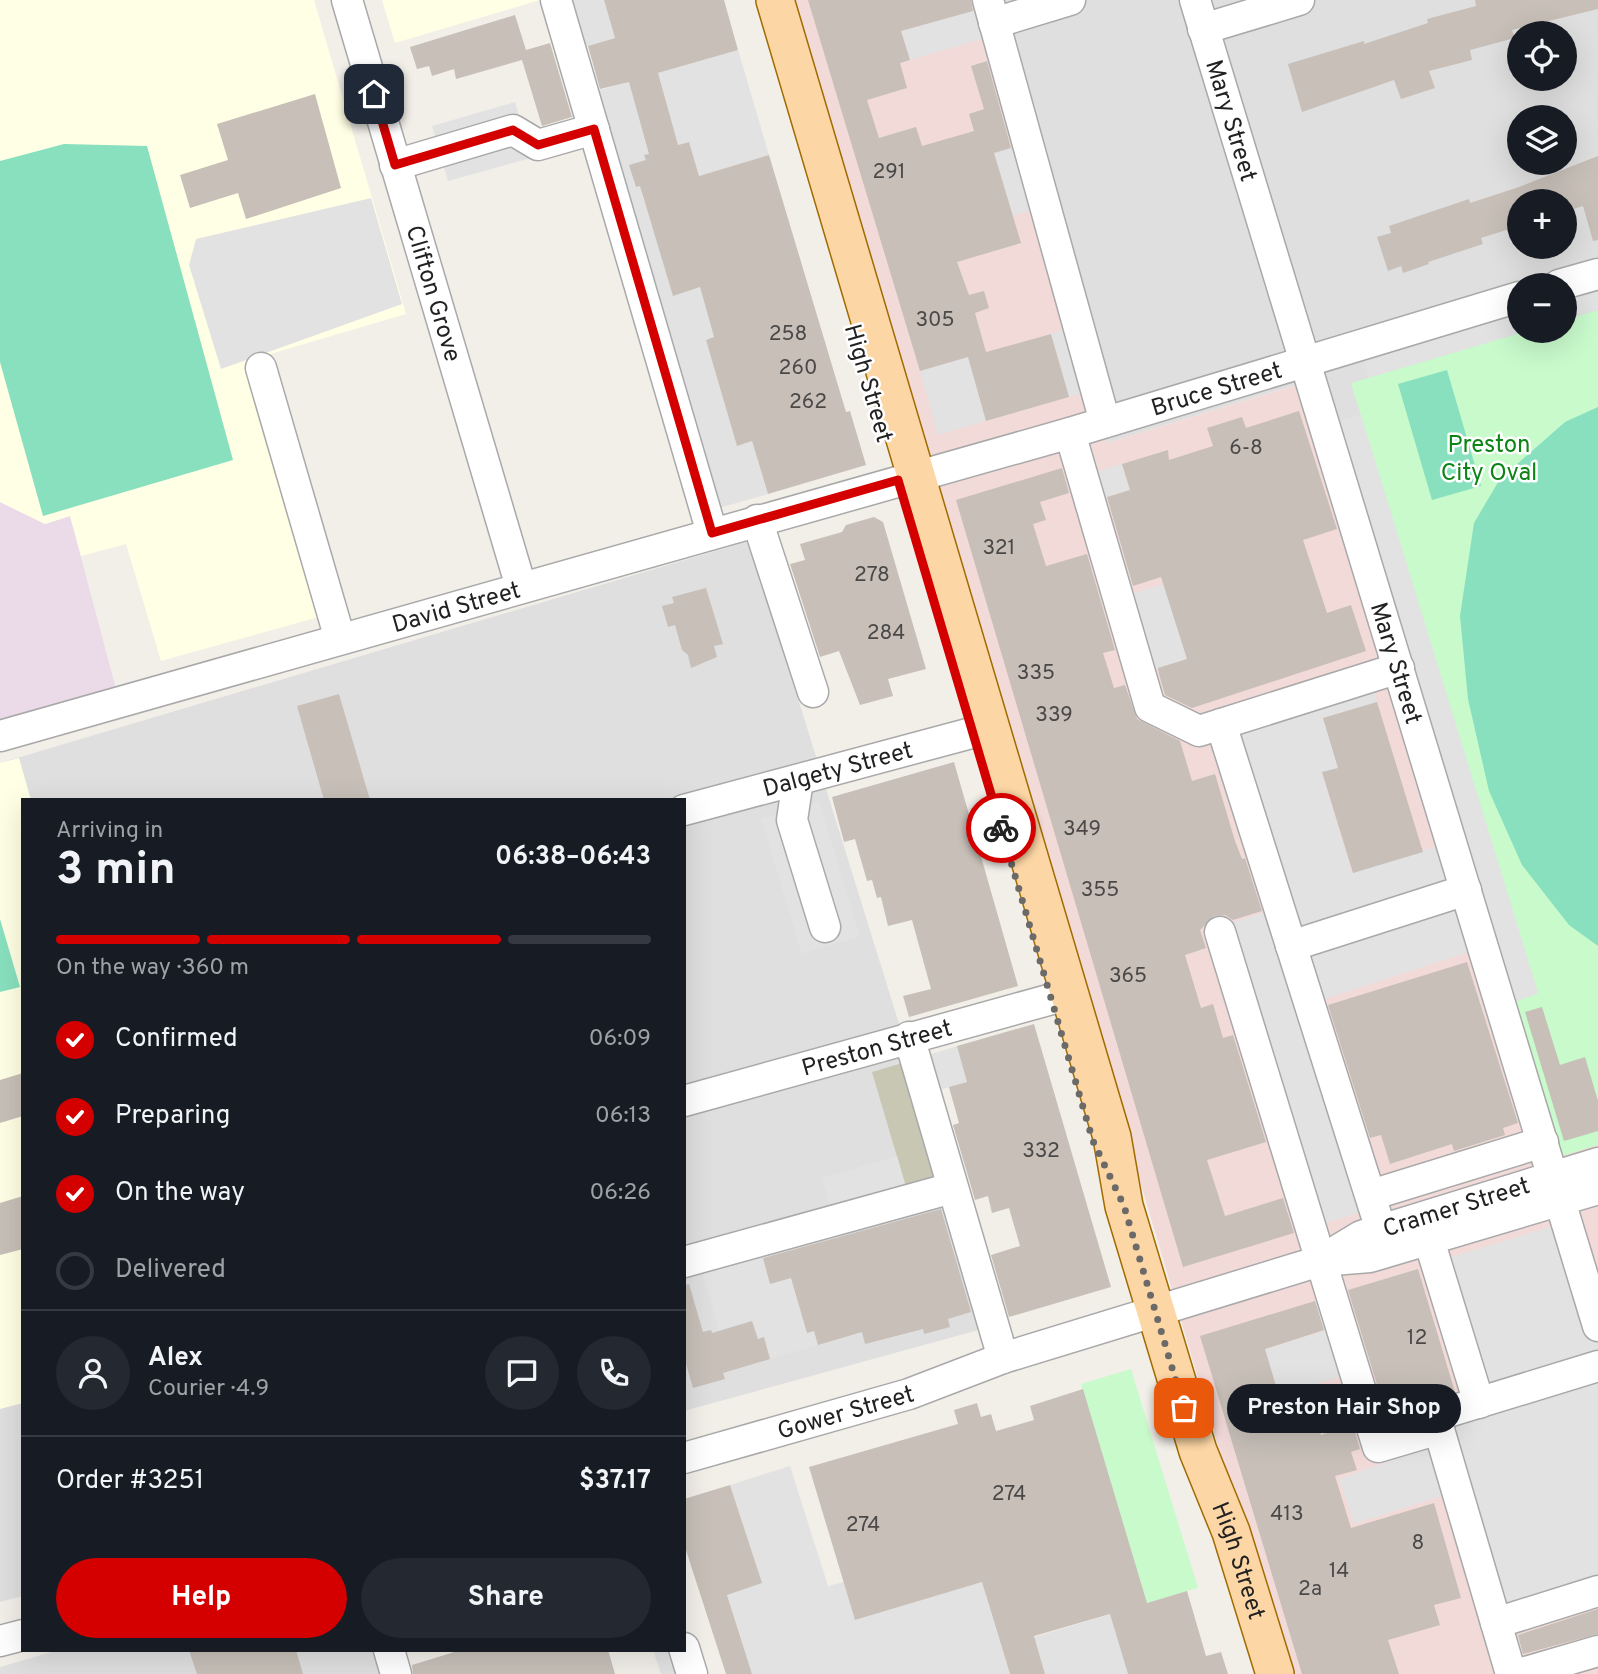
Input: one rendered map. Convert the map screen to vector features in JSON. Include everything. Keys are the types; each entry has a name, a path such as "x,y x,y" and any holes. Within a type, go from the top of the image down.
{"main road":[{"name":"High Street","path":"756,0 906,478 1061,996 1112,1137 1124,1206 1198,1451 1231,1532 1275,1674"},
{"name":"High Street","path":"775,0 906,478"},
{"name":"High Street","path":"1198,1451 1213,1544 1252,1674"}],"street":[{"name":"Clifton Grove","path":"347,0 521,587"},
{"path":"556,0 712,533"},
{"path":"1070,0 991,11 1105,422"},
{"name":"Mary Street","path":"1195,0 1598,1326"},
{"path":"1203,29 1299,0"},
{"path":"395,165 513,130 538,145 594,129"},
{"path":"1577,280 1598,274"},
{"name":"Bruce Street","path":"906,478 1070,433 1507,301"},
{"path":"261,368 340,639"},
{"path":"1070,433 1150,707 1199,732 1399,668"},
{"name":"David Street","path":"0,736 906,478"},
{"path":"757,520 813,692"},
{"path":"1221,724 1381,1230"},
{"name":"Dalgety Street","path":"686,809 981,730"},
{"path":"798,780 792,820 825,926"},
{"path":"1291,946 1466,890"},
{"path":"1220,932 1378,1447 1439,1429"},
{"name":"Preston Street","path":"686,1100 1061,996"},
{"path":"909,1037 1003,1358"},
{"path":"1371,1195 1543,1142"},
{"name":"Cramer Street","path":"1156,1312 1320,1261 1370,1257 1429,1240 1557,1188 1598,1163"},
{"path":"1438,1174 1449,1209"},
{"path":"686,1261 952,1188"},
{"name":"Cramer Street","path":"1320,1261 1361,1236 1449,1209 1557,1188 1598,1189"},
{"path":"1429,1240 1479,1403"},
{"name":"Gower Street","path":"686,1457 909,1394 1003,1358 1156,1312"},
{"name":"Gower Street","path":"686,1439 904,1379 1003,1358"},
{"path":"1511,1674 1435,1416 1598,1366"},
{"path":"1496,1623 1598,1591"},
{"path":"0,1641 21,1636"},
{"path":"390,1652 396,1674"},
{"path":"685,1652 692,1674"},
{"path":"1519,1674 1593,1659"}],"shaded area":[{"path":"0,0 314,0 406,314 253,359 319,617 161,661 126,544 81,556 70,516 45,524 0,502"},
{"path":"382,0 540,0 395,43"},
{"path":"570,0 604,0 615,38 584,47"},
{"path":"793,0 984,0 1107,443 1300,384 1598,1139 1598,1674 1285,1674"},
{"path":"984,0 1598,0 1598,1139 1299,384 1107,443"},
{"path":"976,10 985,38 910,60 901,31"},
{"path":"738,50 769,155 699,176 688,142 645,155 650,183 642,193 673,295 700,287 714,337 706,340 737,445 752,441 768,494 719,508 593,92"},
{"path":"515,102 531,158 448,181 432,126"},
{"path":"1018,146 1036,209 1012,216 994,153"},
{"path":"371,198 402,304 221,369 189,265 196,239"},
{"path":"1598,286 1598,309 1577,315 1577,292"},
{"path":"1507,314 1507,337 1368,378 1363,357"},
{"path":"1067,329 1085,392 1069,397 1051,334"},
{"path":"968,357 986,421 938,435 920,371"},
{"path":"1361,415 1538,993 1512,1003 1333,423"},
{"path":"1122,464 1130,490 1096,500 1088,474"},
{"path":"0,502 45,524 70,516 116,689 0,719"},
{"path":"749,541 993,1326 686,1410 686,798 21,798 21,1597 0,1602 0,763"},
{"path":"1164,584 1187,659 1148,671 1124,596"},
{"path":"1365,664 1377,702 1323,718 1338,768 1322,773 1352,873 1441,845 1475,950 1315,1002 1380,1206 1319,1225 1224,925 1275,909 1213,713"},
{"path":"19,758 30,798 21,798 21,1404 0,1409 0,763"},
{"path":"819,801 860,936 802,954 761,819"},
{"path":"957,1046 970,1081 933,1092 922,1057"},
{"path":"909,1061 944,1183 908,1194 872,1072"},
{"path":"897,1156 908,1194 833,1216 822,1178"},
{"path":"1574,1220 1598,1300 1598,1591 1496,1623 1445,1495 1354,1524 1339,1479 1387,1462 1376,1425 1465,1399 1424,1265"},
{"path":"760,1247 770,1283 801,1275 818,1345 770,1359 764,1338 758,1339 752,1322 719,1331 700,1264"},
{"path":"1326,1298 1349,1374 1279,1396 1265,1349 1324,1331 1315,1301"},
{"path":"790,1466 828,1586 844,1582 855,1620 1004,1575 986,1596 1010,1674 752,1674 727,1595 761,1583 730,1485"},
{"path":"1111,1614 1128,1674 1045,1674 1034,1637"},
{"path":"52,1652 385,1652 391,1674 0,1674 0,1667"},
{"path":"654,1652 685,1652 692,1674 661,1674"}],"green space":[{"path":"64,144 147,146 233,460 43,516 0,362 0,161"},
{"name":"Preston City Oval","path":"1598,310 1598,1145 1562,1156 1512,1003 1538,993 1351,383 1507,337 1507,343 1577,343 1577,316"},
{"path":"1447,370 1481,486 1432,500 1398,384"},
{"name":"Preston City Oval","path":"1598,407 1598,946 1569,925 1522,865 1489,791 1468,699 1460,616 1474,523 1500,479 1565,422"},
{"path":"0,919 20,987 0,992"},
{"path":"1131,1369 1198,1588 1147,1603 1081,1384"}],"building":[{"path":"604,0 724,0 738,50 658,73 678,145 689,142 699,176 769,155 846,412 850,411 866,465 768,494 752,441 737,446 706,340 714,337 700,287 673,296 640,186 636,187 629,165 646,160 644,155 649,154 629,82 600,89 588,46 615,38"},
{"path":"808,0 971,0 973,11 901,31 910,60 900,63 907,88 867,100 879,138 916,127 922,146 974,131 969,114 984,109 971,66 987,61 1011,148 994,153 1021,243 957,262 969,295 984,291 989,308 975,313 986,352 1051,334 1069,397 986,421 968,357 920,371"},
{"path":"1475,0 1598,0 1598,9 1549,21 1507,21 1507,40 1470,50 1472,60 1429,71 1435,88 1401,99 1394,80 1302,112 1288,64 1364,41 1364,44 1428,23 1427,19 1476,6"},
{"path":"515,15 526,50 550,43 572,117 542,126 522,60 456,79 454,69 432,76 429,66 417,69 410,47"},
{"path":"315,94 341,188 246,219 238,193 190,208 180,175 228,160 217,124"},
{"path":"1598,156 1598,240 1593,241 1583,206 1577,208 1577,189 1513,189 1550,175 1577,175 1577,164"},
{"path":"1507,191 1507,230 1481,238 1483,244 1428,262 1429,264 1403,273 1401,266 1388,271 1377,237 1391,233 1389,226 1469,199 1470,203"},
{"path":"1299,411 1337,529 1303,540 1327,613 1351,605 1366,651 1192,708 1165,695 1159,674 1158,668 1187,659 1161,577 1133,586 1107,497 1130,490 1122,464 1168,450 1169,460 1213,446 1207,428 1242,417 1246,428"},
{"path":"1062,468 1069,493 1040,502 1046,520 1033,524 1046,566 1087,554 1115,650 1103,653 1114,688 1125,685 1137,719 1180,741 1192,781 1215,774 1235,841 1242,859 1245,858 1262,911 1233,920 1225,915 1214,916 1200,930 1206,948 1185,955 1201,1008 1213,1004 1223,1038 1233,1035 1266,1142 1207,1160 1225,1216 1283,1198 1294,1233 1183,1267 956,500"},
{"path":"874,517 883,522 926,669 888,679 893,696 860,705 839,651 820,657 790,564 805,560 800,544 842,532 846,525"},
{"path":"706,588 723,644 714,646 717,657 691,668 688,655 682,650 675,625 668,627 662,606 674,603 672,597"},
{"path":"339,694 369,798 323,798 297,706"},
{"path":"1377,702 1423,852 1353,873 1322,772 1338,768 1323,718"},
{"path":"954,762 1018,986 909,1017 903,996 931,989 912,920 888,926 881,897 877,898 872,880 867,881 855,839 844,842 832,797"},
{"path":"1467,962 1518,1123 1503,1128 1505,1135 1454,1151 1452,1144 1390,1164 1381,1135 1370,1138 1328,1005"},
{"path":"1542,1007 1560,1065 1585,1057 1598,1101 1598,1131 1564,1141 1525,1012"},
{"path":"1034,1024 1111,1287 1009,1317 991,1255 1020,1246 1009,1208 992,1213 988,1196 975,1200 953,1125 959,1123 949,1087 967,1082 957,1046"},
{"path":"21,1074 21,1117 0,1123 0,1080"},
{"path":"21,1197 21,1250 0,1255 0,1203"},
{"path":"941,1209 971,1312 948,1319 950,1327 924,1334 923,1329 865,1344 862,1332 818,1345 814,1331 807,1333 791,1278 770,1284 763,1258"},
{"path":"1418,1269 1455,1392 1386,1414 1348,1290"},
{"path":"689,1284 703,1332 711,1330 712,1333 752,1321 758,1339 764,1337 770,1359 723,1373 725,1379 693,1388 686,1364 686,1285"},
{"path":"1315,1301 1324,1330 1265,1349 1279,1396 1307,1387 1321,1435 1353,1425 1360,1449 1351,1452 1357,1470 1335,1476 1351,1528 1434,1503 1461,1598 1434,1605 1440,1625 1388,1640 1399,1674 1302,1674 1200,1336"},
{"path":"1083,1389 1147,1603 1187,1591 1206,1656 1221,1652 1228,1674 1128,1674 1110,1614 1034,1636 1045,1674 1010,1674 982,1582 855,1620 809,1467 958,1424 954,1410 977,1403 981,1417 991,1414 996,1431 1034,1420 1030,1406"},
{"path":"730,1485 762,1583 727,1595 752,1674 726,1674 686,1550 686,1498"},
{"path":"1598,1609 1598,1634 1523,1654 1518,1635"},
{"path":"190,1652 297,1652 303,1674 197,1674"},
{"path":"454,1652 609,1652 615,1674 413,1674 412,1665"}],"way so far":[{"path":"1001,828 1093,1141 1124,1206 1184,1408"}],"place":[{"name":"Preston Hair Shop","path":"1184,1408"}],"route":[{"path":"374,94 395,165 513,130 538,145 594,129 712,533 898,480 1001,828"}]}
